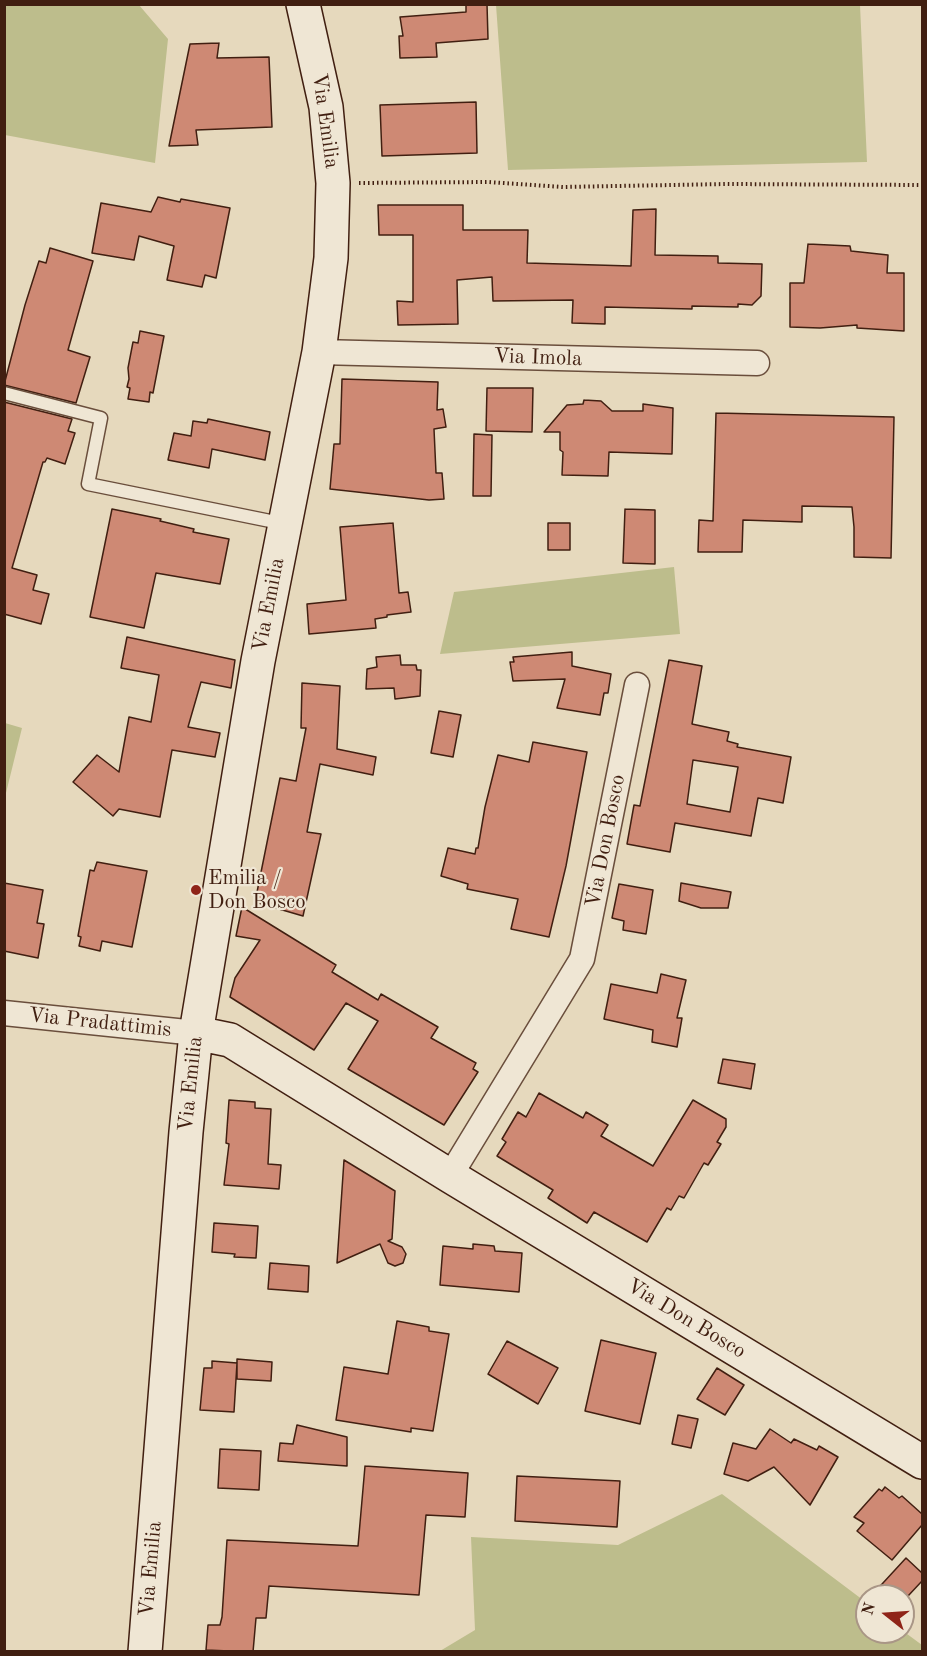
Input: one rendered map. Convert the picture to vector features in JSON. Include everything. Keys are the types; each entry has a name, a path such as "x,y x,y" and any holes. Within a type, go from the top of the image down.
{"street":[{"name":"Via Emilia","path":"145,1652 186,1132 196,1033 240,759 319,352 331,258 333,183 326,107 303,4"},
{"name":"Via Imola","path":"319,352 757,363"},
{"name":"Via Don Bosco","path":"450,1176 582,959 637,685"},
{"name":"Via Pradattimis","path":"4,1013 196,1033"},
{"name":"Via Don Bosco","path":"196,1033 230,1040 922,1462"}],"lane":[{"path":"4,393 101,418 88,484 286,524"}],"path":[{"path":"333,183 488,182 563,187 726,184 922,185"}],"green space":[{"path":"4,5 139,5 168,39 155,163 5,135"},
{"path":"496,5 860,5 867,162 508,170"},
{"path":"674,567 680,634 440,654 454,592"},
{"path":"4,723 22,728 5,797"},
{"path":"722,1494 855,1594 855,1644 915,1644 915,1640 922,1645 922,1651 440,1651 475,1630 471,1537 618,1545"}],"building":[{"path":"466,4 487,4 488,39 436,43 437,57 400,58 399,36 403,36 400,17 466,12"},
{"path":"219,43 217,58 269,57 272,127 196,130 198,145 169,146 190,44"},
{"path":"476,102 477,153 382,156 380,105"},
{"path":"158,197 230,208 216,278 205,275 202,287 167,280 174,246 139,236 134,260 92,253 101,203 151,212"},
{"path":"378,205 463,205 463,230 528,230 527,263 631,266 633,210 656,209 655,255 718,256 718,263 762,264 761,296 752,305 738,304 738,307 692,306 692,309 605,307 605,324 572,323 573,300 493,301 492,277 457,280 458,324 398,325 397,301 413,302 413,235 379,235"},
{"path":"808,244 850,246 851,251 888,255 887,273 904,273 904,331 857,328 857,325 820,328 790,327 790,283 804,283"},
{"path":"50,248 93,261 68,350 90,357 76,403 4,385 39,261 46,263"},
{"path":"140,331 164,336 153,393 150,392 149,402 128,399 130,388 127,387 128,368 133,342 138,343"},
{"path":"342,379 438,382 437,410 443,409 446,427 434,429 436,473 442,473 444,499 429,500 330,489 334,444 340,444"},
{"path":"487,388 533,388 532,432 486,431"},
{"path":"584,400 601,401 612,411 643,411 643,404 673,408 672,454 609,452 608,476 562,475 563,452 560,450 560,432 544,432 567,405 583,404"},
{"path":"4,402 72,419 68,431 75,433 65,464 47,458 43,462 12,568 37,575 33,590 49,594 41,624 4,614"},
{"path":"716,413 894,417 891,558 854,557 852,507 802,506 802,522 743,520 742,552 698,552 699,520 713,521"},
{"path":"208,419 270,432 265,460 212,449 209,468 168,460 174,433 191,436 193,421 207,423"},
{"path":"474,434 492,435 491,496 473,496"},
{"path":"112,509 161,519 160,521 194,529 193,532 229,539 220,584 156,573 144,628 90,617"},
{"path":"625,509 655,510 655,564 623,563"},
{"path":"393,523 399,593 408,592 411,612 375,619 376,628 309,634 307,604 346,600 340,527"},
{"path":"548,523 570,523 570,550 548,550"},
{"path":"127,637 235,660 231,688 201,682 188,727 220,733 215,757 172,750 160,817 119,809 113,816 73,782 97,755 119,772 129,717 151,722 159,675 121,668"},
{"path":"572,652 572,666 611,674 608,693 604,693 600,715 557,708 565,679 513,681 510,662 514,662 513,657"},
{"path":"400,655 401,665 416,665 417,670 421,670 420,696 395,699 394,688 366,689 367,669 377,667 376,657"},
{"path":"669,660 702,666 692,724 729,732 727,741 738,744 737,747 791,757 783,803 758,798 751,836 675,823 670,852 627,844 634,805 640,806","holes":["693,760 738,767 730,812 687,804"]},
{"path":"302,683 340,686 337,749 376,757 373,775 320,764 307,832 321,834 303,916 255,902 280,778 296,781 306,728 301,728"},
{"path":"439,711 461,715 453,757 431,753"},
{"path":"533,742 587,752 566,866 549,937 511,929 518,899 467,889 468,884 441,876 448,848 475,854 478,848 498,755 529,762"},
{"path":"97,862 147,871 132,947 102,941 100,951 79,946 81,937 78,936 90,870 94,871"},
{"path":"4,883 43,890 37,923 44,924 38,958 4,951"},
{"path":"681,883 731,892 728,908 701,908 679,901"},
{"path":"619,884 653,890 646,934 623,930 624,921 612,918"},
{"path":"242,907 336,965 332,972 378,1000 381,994 438,1027 431,1038 476,1063 473,1069 478,1072 444,1125 348,1069 378,1021 346,1003 314,1050 230,997 235,978 260,940 236,936"},
{"path":"661,974 686,980 677,1018 682,1018 677,1047 652,1042 653,1030 604,1019 611,984 657,993"},
{"path":"723,1059 755,1064 751,1089 718,1083"},
{"path":"539,1093 583,1118 586,1112 608,1125 601,1136 653,1166 693,1100 726,1119 726,1127 717,1142 721,1144 708,1165 704,1163 684,1198 679,1196 671,1210 667,1208 647,1242 594,1212 587,1223 548,1198 553,1190 497,1156 506,1142 502,1139 518,1112 526,1117"},
{"path":"229,1100 255,1102 255,1108 271,1109 268,1164 281,1165 279,1189 224,1185 229,1144 226,1143"},
{"path":"344,1160 395,1191 392,1239 388,1241 402,1247 406,1254 403,1263 395,1266 388,1263 380,1244 337,1263"},
{"path":"214,1223 258,1226 256,1258 234,1257 235,1254 212,1252"},
{"path":"473,1244 494,1246 495,1251 522,1253 519,1292 440,1285 443,1246 473,1249"},
{"path":"270,1263 309,1266 308,1292 268,1289"},
{"path":"397,1321 429,1327 429,1331 449,1334 433,1431 411,1428 411,1432 336,1420 344,1367 388,1374"},
{"path":"601,1340 656,1353 640,1424 585,1411"},
{"path":"507,1341 558,1368 538,1404 488,1374"},
{"path":"237,1359 272,1362 271,1381 237,1379"},
{"path":"212,1361 237,1363 234,1412 200,1410 204,1368 212,1368"},
{"path":"717,1368 744,1385 725,1415 697,1399"},
{"path":"678,1415 698,1419 691,1448 672,1444"},
{"path":"297,1425 347,1437 347,1466 278,1461 280,1443 293,1444"},
{"path":"770,1429 791,1443 794,1439 817,1450 819,1446 838,1457 810,1505 774,1467 748,1481 724,1474 733,1443 756,1449"},
{"path":"220,1449 261,1451 259,1490 218,1488"},
{"path":"365,1466 468,1473 465,1517 426,1515 419,1595 269,1586 266,1618 256,1618 253,1652 206,1650 208,1625 220,1625 222,1617 227,1540 358,1546"},
{"path":"517,1476 620,1481 617,1527 515,1521"},
{"path":"885,1487 899,1498 902,1496 922,1514 922,1525 892,1560 857,1531 864,1523 854,1517 879,1489 882,1491"},
{"path":"906,1558 922,1573 922,1581 915,1588 915,1584 882,1584"}],"place":[{"name":"Emilia / Don Bosco","path":"196,890"}]}
